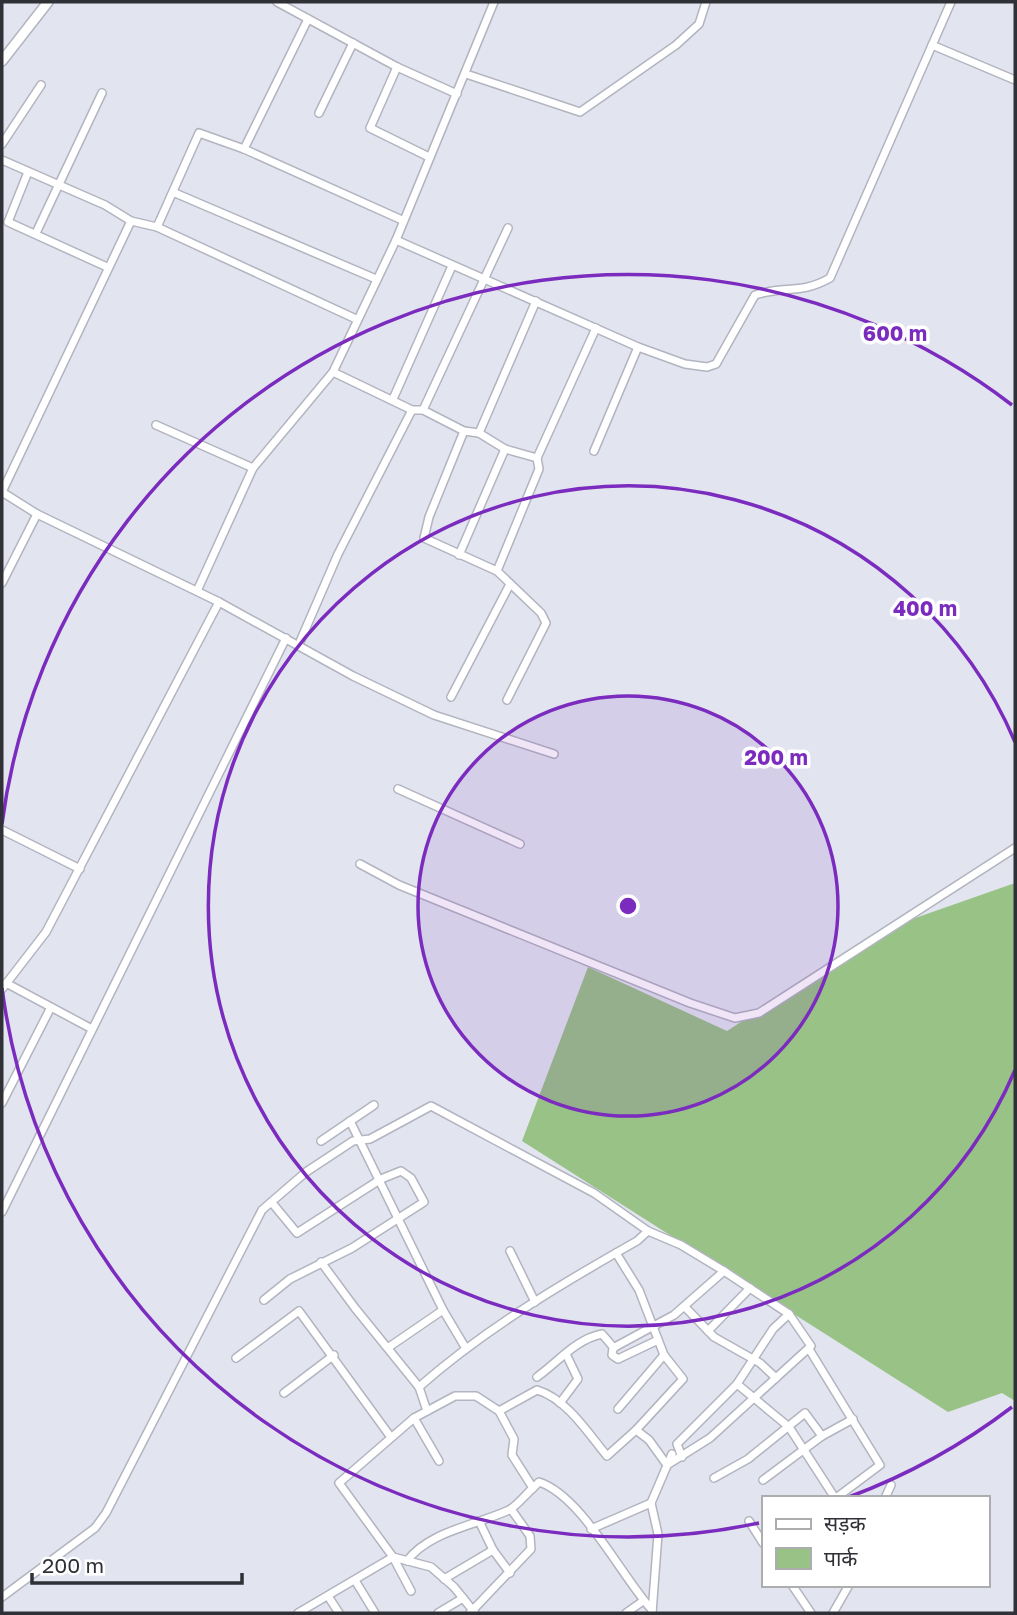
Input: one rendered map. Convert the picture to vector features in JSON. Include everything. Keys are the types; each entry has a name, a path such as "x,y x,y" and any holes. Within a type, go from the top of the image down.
{"street":[{"path":"2,61 48,2"},
{"path":"277,2 397,67 457,94"},
{"path":"197,591 253,468 333,372 396,240 494,2"},
{"path":"466,74 580,112 676,45 699,24 706,2"},
{"path":"396,240 638,347 685,364 707,367 716,364 755,295 767,291 811,289 830,278 951,2"},
{"path":"244,149 308,19"},
{"path":"319,113 353,43"},
{"path":"932,45 1015,79"},
{"path":"397,67 370,128 429,157"},
{"path":"2,144 10,127 41,85"},
{"path":"36,233 102,93"},
{"path":"157,228 199,133 244,149 402,220"},
{"path":"2,160 59,184 131,221 157,228 356,319"},
{"path":"27,172 8,222 107,267"},
{"path":"175,192 376,279"},
{"path":"131,221 2,492 37,514 219,602 353,676 434,715 554,754"},
{"path":"424,410 508,228"},
{"path":"393,399 452,266"},
{"path":"479,433 536,301"},
{"path":"497,571 539,469 537,458 596,328"},
{"path":"594,451 638,347"},
{"path":"333,372 412,410 424,410 464,432 479,433 505,449 537,458"},
{"path":"299,644 338,554 412,410"},
{"path":"156,425 253,468"},
{"path":"464,432 423,534 429,542 497,571 541,613 545,622 507,700"},
{"path":"459,555 505,449"},
{"path":"2,583 37,514"},
{"path":"450,697 510,584"},
{"path":"92,1029 4,986 46,932 219,602"},
{"path":"2,1212 286,638"},
{"path":"398,789 520,844"},
{"path":"2,830 80,869"},
{"path":"360,864 410,889 690,1003 735,1018 759,1013 1015,848"},
{"path":"2,1102 50,1009"},
{"path":"321,1141 374,1105"},
{"path":"2,1597 95,1528 106,1513 262,1210 306,1172 353,1141 370,1139 430,1106 594,1194 648,1231 681,1245 789,1314 811,1346 809,1349 880,1465 839,1496"},
{"path":"350,1121 381,1179 443,1310 465,1347"},
{"path":"264,1300 321,1262 400,1219 424,1202 405,1173 396,1172 297,1233 272,1204"},
{"path":"419,1387 465,1347 648,1231"},
{"path":"510,1251 535,1302"},
{"path":"499,1411 537,1390 560,1404 607,1456 636,1430 683,1379 664,1355 655,1325 639,1290 616,1253"},
{"path":"321,1262 419,1387 427,1411"},
{"path":"658,1340 618,1359 612,1355 614,1348 685,1307 724,1271"},
{"path":"708,1331 750,1288"},
{"path":"685,1307 708,1331 776,1378"},
{"path":"389,1347 443,1310"},
{"path":"236,1358 299,1311 334,1355 390,1436"},
{"path":"682,1457 677,1444 737,1384 773,1329 789,1314"},
{"path":"537,1377 566,1354 602,1334 614,1348"},
{"path":"667,1465 682,1457 756,1399 809,1349"},
{"path":"560,1404 578,1379 566,1354"},
{"path":"284,1393 334,1355"},
{"path":"618,1409 664,1355"},
{"path":"737,1384 789,1427 806,1448 835,1496"},
{"path":"411,1591 393,1558 339,1483 390,1436 414,1418 455,1396 476,1396 499,1411 514,1439 512,1455 533,1488"},
{"path":"714,1478 748,1459 805,1413 822,1436"},
{"path":"414,1418 439,1461"},
{"path":"763,1480 822,1436 853,1419"},
{"path":"636,1430 649,1440 667,1465"},
{"path":"652,1612 658,1534 651,1503 672,1454"},
{"path":"407,1561 414,1552 511,1509 539,1482 553,1486 591,1529 652,1612"},
{"path":"886,1496 891,1485"},
{"path":"591,1529 651,1503"},
{"path":"298,1613 356,1582 393,1558 431,1567 463,1598 472,1613 532,1545 530,1536 511,1509"},
{"path":"479,1521 493,1550 510,1573"},
{"path":"749,1521 762,1540"},
{"path":"444,1579 493,1550"},
{"path":"356,1582 375,1613"},
{"path":"793,1587 811,1613"},
{"path":"833,1613 848,1587"},
{"path":"328,1596 339,1613"},
{"path":"438,1613 463,1598"},
{"path":"626,1613 643,1601"}],"green space":[{"path":"1015,883 1015,1401 1002,1393 948,1412 522,1141 588,967 727,1031 884,929"}]}
